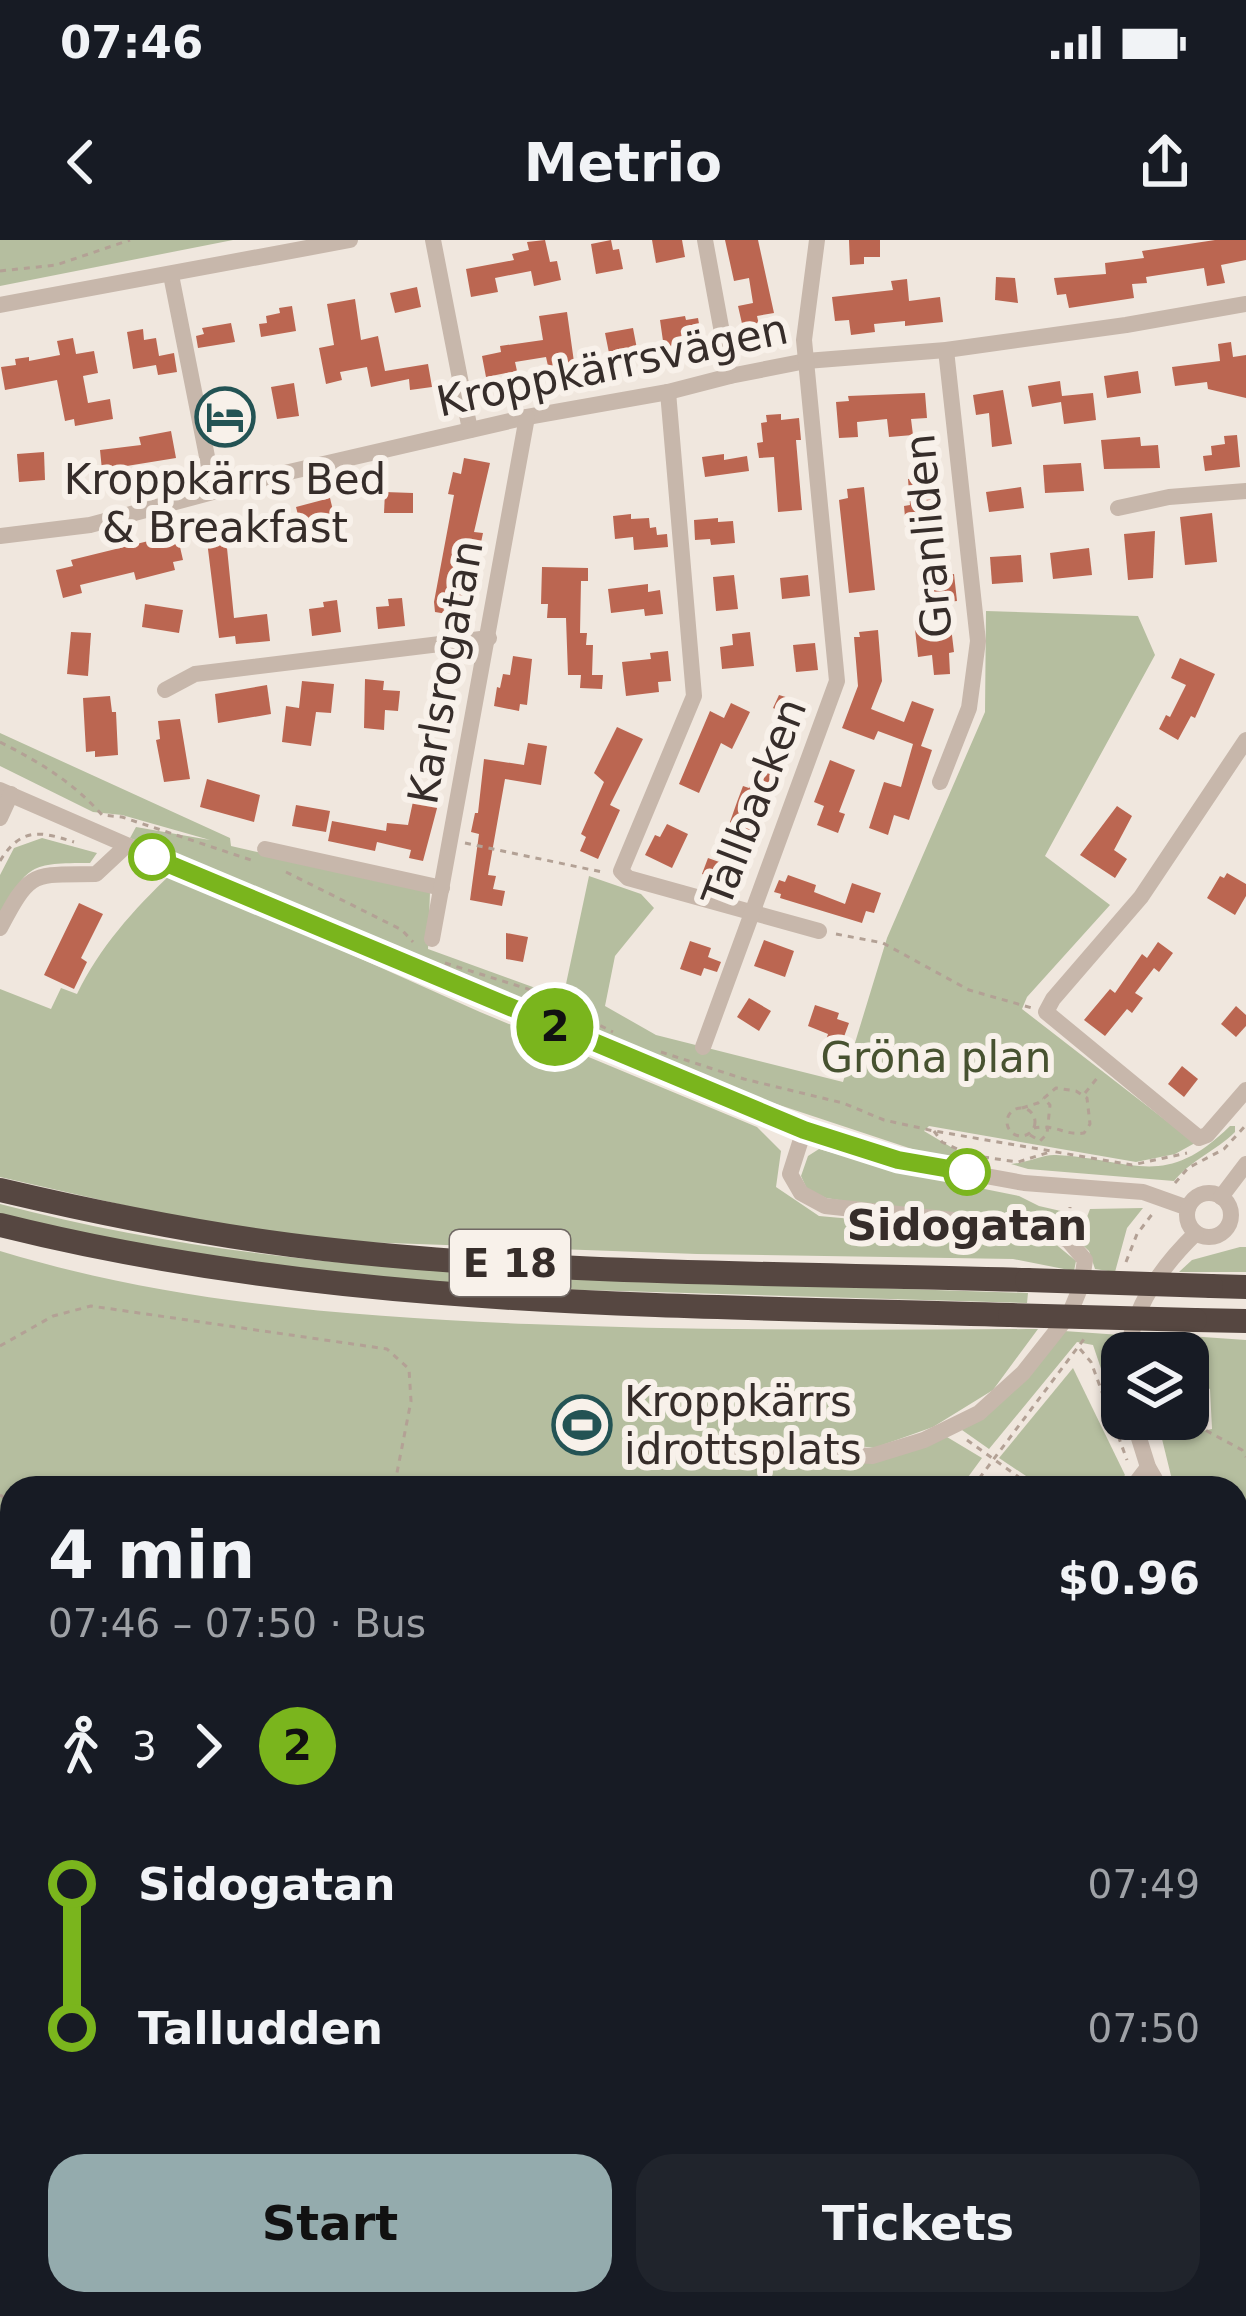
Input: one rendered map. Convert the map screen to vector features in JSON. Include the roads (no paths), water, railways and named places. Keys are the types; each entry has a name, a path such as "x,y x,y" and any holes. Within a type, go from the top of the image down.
{"highway":[{"name":"E 18","path":"0,1190 321,1249 580,1267 1246,1287"},
{"name":"E 18","path":"0,1225 190,1265 345,1287 457,1296 1246,1322"}],"street":[{"path":"0,305 350,240"},
{"path":"434,240 470,430"},
{"path":"705,240 730,376"},
{"name":"Tallbacken","path":"703,1047 837,680 804,340 817,240"},
{"path":"171,274 214,492"},
{"name":"Kroppkärrsvägen","path":"0,536 90,525 470,430 730,376 806,362 946,350 1246,304"},
{"name":"Granliden","path":"940,782 969,709 978,641 946,350"},
{"path":"668,392 694,696 621,871 628,878 819,932"},
{"name":"Karlsrogatan","path":"426,947 451,841 527,417"},
{"path":"1118,508 1169,497 1246,491"},
{"path":"165,690 195,674 489,638"},
{"path":"1246,740 1141,897 1046,1012 1199,1138 1246,1090"},
{"path":"0,818 6,792 414,970 804,1130 898,1160 1024,1183 1143,1192 1188,1208"},
{"path":"0,928 23,884 42,875 96,874 126,845"},
{"path":"260,855 442,888"},
{"path":"650,1445 872,1456 980,1413 1023,1373 1069,1315 1082,1286 1085,1260 1068,1240 1037,1229 825,1206 801,1193 790,1174 804,1130"},
{"path":"1221,1197 1246,1163"},
{"path":"1206,1193 1221,1197 1238,1224 1216,1235 1196,1233 1187,1220 1188,1208 1206,1193"},
{"path":"1134,1332 1143,1300 1196,1233"},
{"path":"1140,1440 1153,1476"},
{"path":"1141,1476 1148,1467"}],"place":[{"name":"Kroppkärrs Bed & Breakfast","path":"225,417"},
{"name":"Sidogatan","path":"967,1172"},
{"name":"Kroppkärrs idrottsplats","path":"582,1425"}],"park label":[{"name":"Gröna plan","path":"936,1057"}]}
